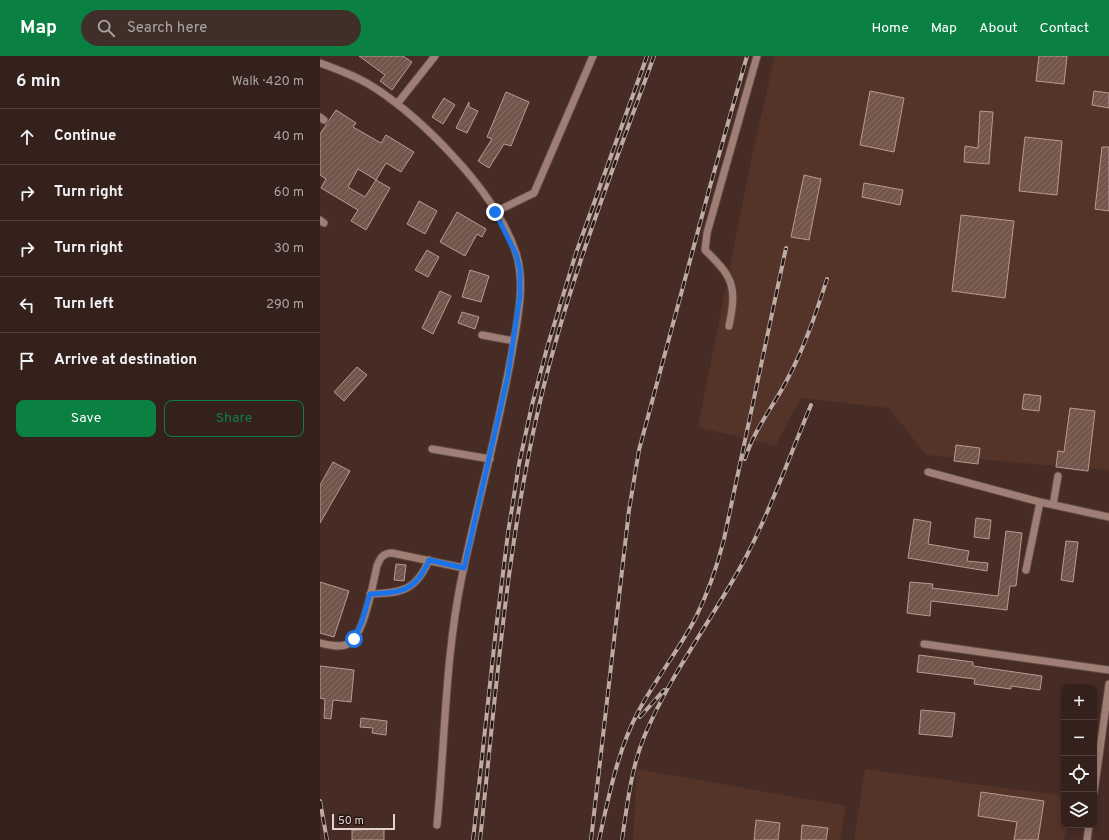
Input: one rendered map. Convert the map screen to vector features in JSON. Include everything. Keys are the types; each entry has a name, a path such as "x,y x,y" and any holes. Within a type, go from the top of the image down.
{"street":[{"path":"397,104 436,56"},
{"path":"495,212 534,193 593,56"},
{"path":"729,326 734,299 731,280 718,262 705,250 707,233 757,56"},
{"path":"320,63 354,76 375,88 397,104 434,136 477,182 495,212 516,254 520,270 520,296 514,340 490,459 464,568 450,664 436,825"},
{"path":"482,335 514,340"},
{"path":"432,449 490,459"},
{"path":"928,472 1040,502 1109,517"},
{"path":"1053,505 1058,476"},
{"path":"1026,570 1040,502"},
{"path":"320,642 339,646 348,644 354,639 361,627 377,566 382,556 392,553 464,568"},
{"path":"370,594 395,594 405,590 419,578 429,560"},
{"path":"924,644 1109,670"},
{"path":"1097,770 1109,684"},
{"path":"1087,840 1089,828"}],"shaded area":[{"path":"775,56 1109,56 1109,470 926,455 889,408 801,398 775,446 698,427 753,151"},
{"path":"637,769 846,806 840,840 633,840"},
{"path":"865,769 1061,796 1061,828 1067,828 1063,840 854,840"}],"building":[{"path":"359,56 403,56 412,62 392,90 380,81 385,75"},
{"path":"1039,56 1067,56 1064,84 1036,81"},
{"path":"870,91 904,98 894,152 860,145"},
{"path":"1094,91 1109,93 1109,108 1092,105"},
{"path":"506,92 529,102 511,146 504,144 489,168 478,161 492,139 487,137"},
{"path":"444,98 455,105 443,124 432,117"},
{"path":"469,102 469,107 478,111 467,133 456,128"},
{"path":"336,110 356,123 353,127 381,143 386,135 414,152 401,172 386,163 376,180 390,188 366,230 351,221 358,210 321,188 326,179 320,175 320,134","holes":["358,169 376,180 365,197 348,187"]},
{"path":"980,111 993,112 989,164 964,162 965,146 978,148"},
{"path":"1025,137 1062,141 1057,195 1019,191"},
{"path":"1102,147 1109,147 1109,211 1095,209"},
{"path":"804,175 821,179 809,240 791,237"},
{"path":"864,183 903,190 900,205 862,197"},
{"path":"419,201 437,211 425,234 407,224"},
{"path":"457,212 486,229 482,237 477,234 465,256 440,242"},
{"path":"961,215 1014,221 1005,298 952,291"},
{"path":"427,250 439,257 428,277 415,270"},
{"path":"470,270 489,276 481,302 462,297"},
{"path":"440,291 451,296 433,334 422,328"},
{"path":"462,312 479,317 475,329 458,323"},
{"path":"357,367 367,375 344,401 334,392"},
{"path":"1024,394 1041,396 1039,411 1022,409"},
{"path":"1070,408 1095,411 1088,471 1056,467 1058,451 1064,452"},
{"path":"956,445 980,448 978,464 954,461"},
{"path":"333,462 350,471 320,523 320,485"},
{"path":"976,518 991,520 989,539 974,537"},
{"path":"914,519 931,522 928,544 969,551 967,561 988,563 987,571 908,558"},
{"path":"1006,531 1022,533 1016,586 1010,586 1007,610 931,601 930,616 907,613 910,582 933,584 932,588 998,596"},
{"path":"1066,541 1078,542 1073,582 1061,580"},
{"path":"396,564 406,565 404,581 394,580"},
{"path":"320,582 349,591 334,637 320,633"},
{"path":"919,655 973,662 973,666 1042,676 1040,690 1011,686 1011,689 974,684 975,679 917,672"},
{"path":"320,666 354,670 351,702 333,700 331,719 324,718 325,699 320,698"},
{"path":"921,710 955,713 952,737 919,734"},
{"path":"361,718 387,721 386,735 372,733 373,728 360,727"},
{"path":"981,792 1044,801 1038,840 1014,840 1017,822 978,816"},
{"path":"756,820 780,823 778,840 754,840"},
{"path":"802,825 828,828 826,840 801,840"},
{"path":"384,829 384,840 352,840 352,830"}],"railway":[{"path":"473,840 508,533 519,464 532,405 547,348 576,253 647,56"},
{"path":"480,840 510,568 518,514 539,406 550,361 591,230 654,56"},
{"path":"591,840 629,510 639,450 709,190 747,56"},
{"path":"599,840 614,774 624,743 638,712 695,619 715,570 724,539 786,248"},
{"path":"745,459 754,438 783,388 800,354 827,279"},
{"path":"622,840 633,775 644,737 680,667 747,555 773,500 811,405"},
{"path":"640,717 664,690"},
{"path":"320,801 327,840"}],"route":[{"path":"354,639 359,631 370,594 395,594 405,590 414,584 424,572 429,560 464,568 508,375 520,296 520,270 516,254 506,231 495,212"}]}
